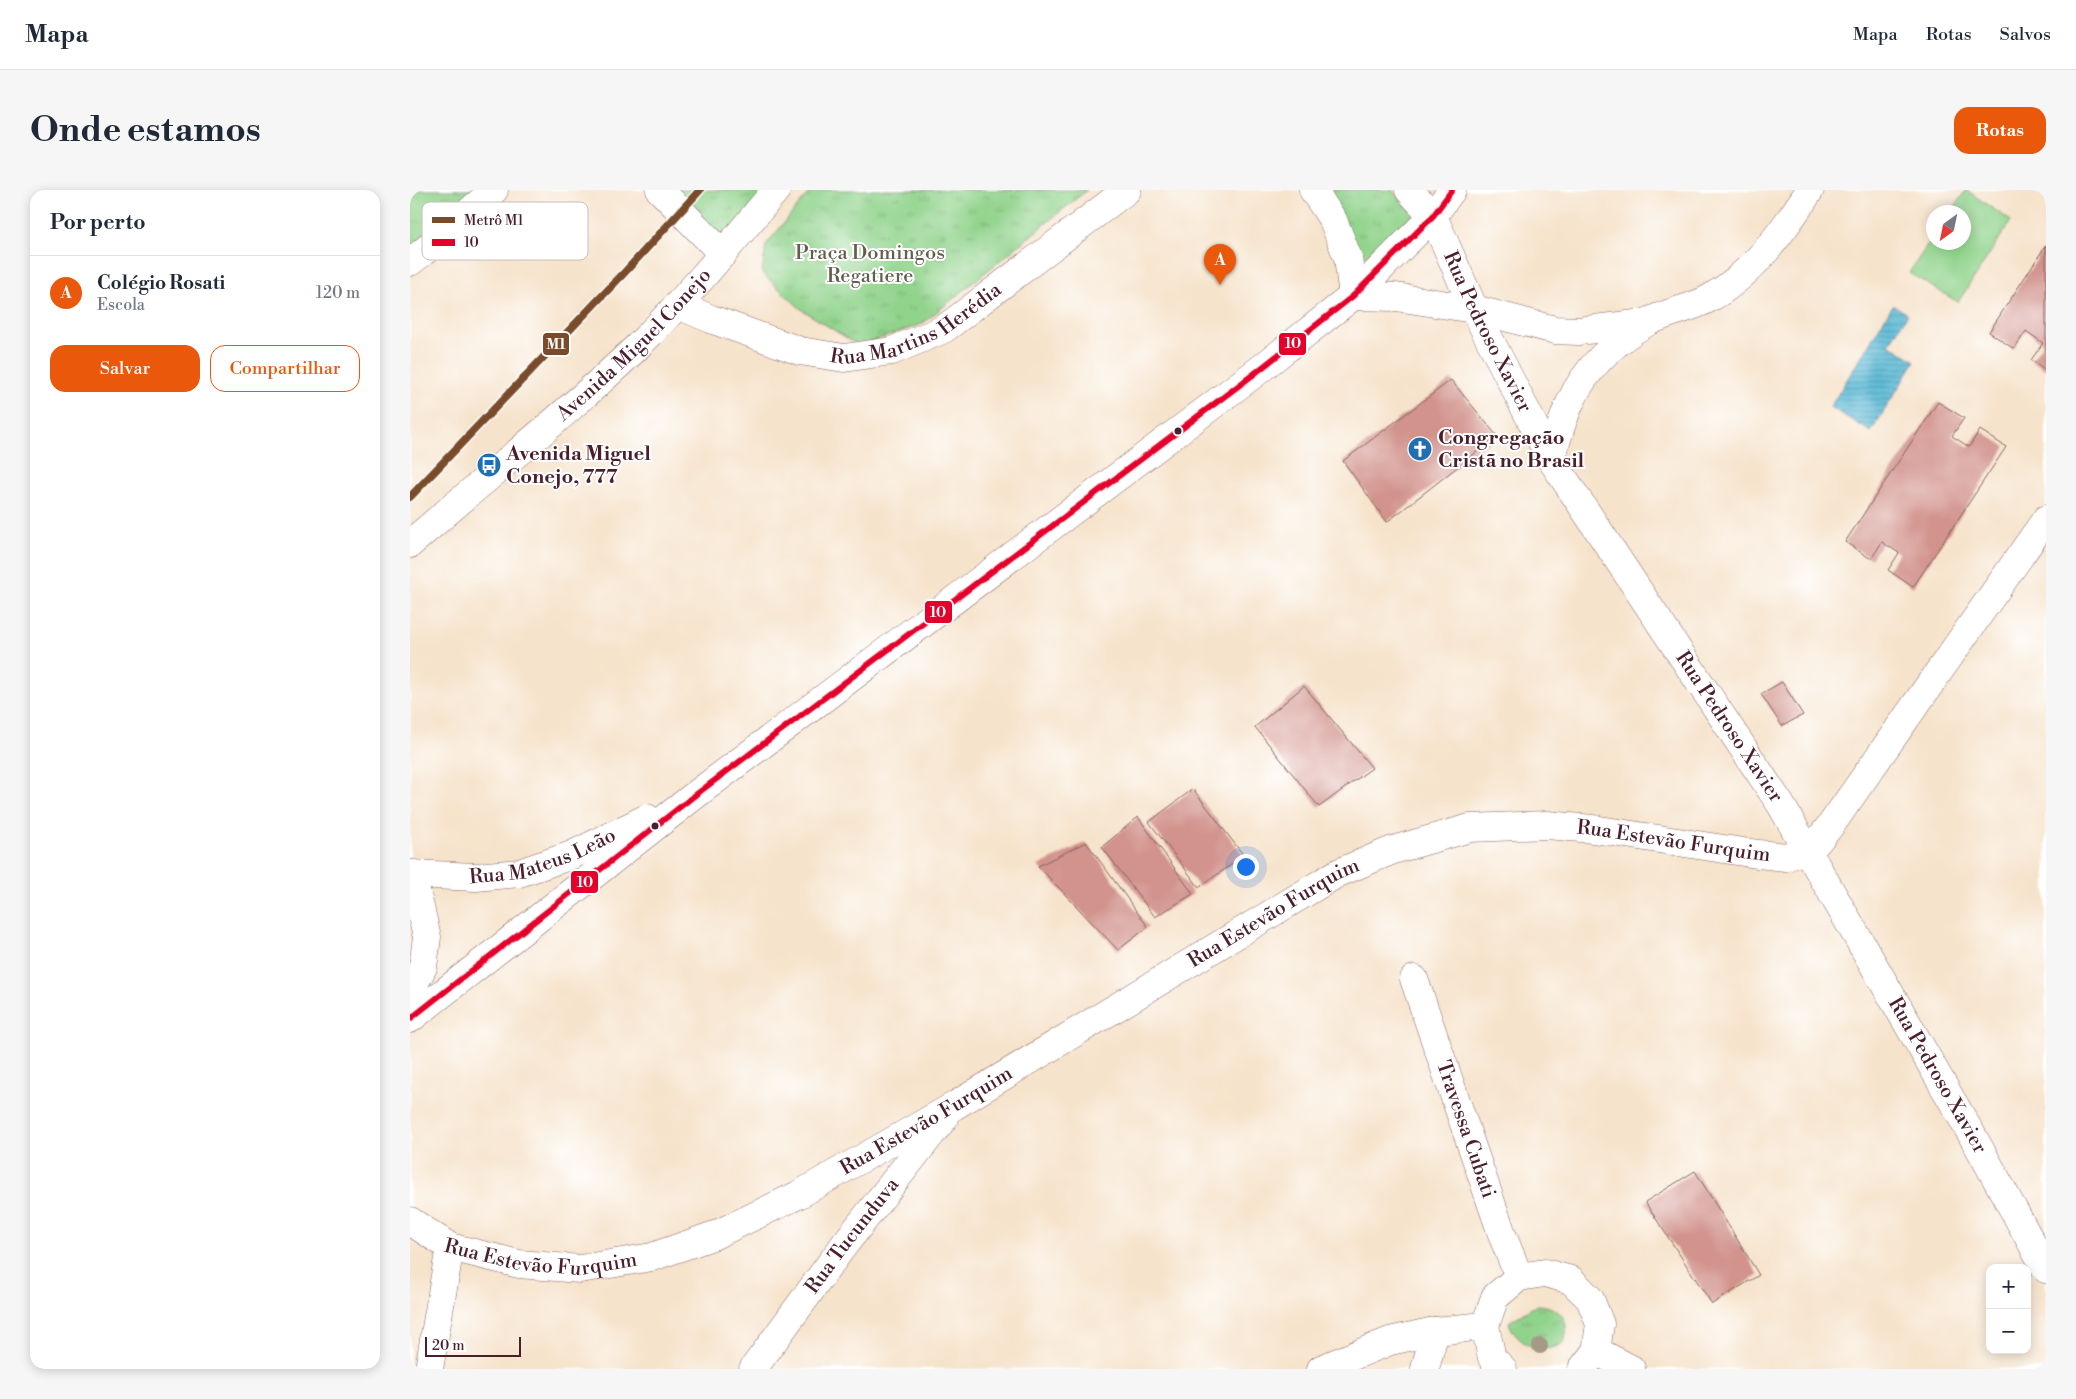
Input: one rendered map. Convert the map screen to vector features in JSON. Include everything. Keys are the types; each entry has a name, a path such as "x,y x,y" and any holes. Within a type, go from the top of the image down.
{"street":[{"path":"480,202 494,190"},
{"path":"660,190 723,254"},
{"name":"Avenida Miguel Conejo","path":"410,544 621,361 678,304 723,254 776,190"},
{"name":"Rua Martins Herédia","path":"678,304 711,320 800,352 844,358 892,351 944,328 1127,190"},
{"path":"1313,190 1333,220 1348,258 1354,296"},
{"name":"Rua Pedroso Xavier","path":"1409,190 1433,216 1474,309 1551,459 1781,805 1805,850 1976,1142 2046,1269"},
{"path":"410,1019 694,796 1254,374 1354,296 1433,216 1452,190"},
{"path":"1551,459 1571,401 1586,376 1602,356 1647,323 1710,298 1749,269 1784,231 1810,190"},
{"path":"410,262 422,253"},
{"path":"1354,296 1396,297 1474,309 1555,330 1578,331 1647,323"},
{"name":"Rua Estevão Furquim","path":"410,1221 450,1247 519,1264 580,1269 652,1257 715,1235 798,1195 954,1106 1338,873 1393,850 1470,828 1547,825 1593,829 1786,857 1805,850 1816,843 1831,825 2046,519"},
{"name":"Rua Mateus Leão","path":"410,992 423,967 428,937 411,874 476,877 519,873 572,855 694,796"},
{"name":"Travessa Cubati","path":"1414,979 1503,1237 1519,1277"},
{"name":"Rua Tucunduva","path":"753,1369 844,1244 954,1106"},
{"path":"429,1369 450,1247"},
{"path":"1503,1369 1492,1358 1484,1326 1495,1297 1519,1277 1545,1273 1571,1280 1590,1299 1600,1324 1589,1360 1631,1369"},
{"path":"1321,1369 1390,1341 1434,1331 1484,1326"},
{"path":"1425,1369 1434,1331"}],"green space":[{"path":"410,190 494,190 480,202 422,202 422,252 410,262"},
{"name":"Praça Domingos Regatiere","path":"657,190 776,190 723,254"},
{"name":"Praça Domingos Regatiere","path":"811,190 1087,190 922,324 859,346 801,309 762,273 766,245"},
{"path":"1327,190 1392,190 1416,218 1358,277"},
{"path":"1966,190 2011,221 1958,302 1909,273 1926,248 1926,250 1971,250 1971,205 1956,205"},
{"path":"1537,1305 1552,1308 1562,1316 1566,1327 1564,1342 1548,1348 1540,1348 1532,1346 1517,1337 1509,1322"}],"water":[{"path":"1893,305 1908,314 1889,344 1915,361 1871,432 1830,407"}],"building":[{"path":"2046,245 2046,370 2031,360 2043,343 2026,331 2014,349 1989,332"},
{"name":"Congregação Cristã no Brasil","path":"1451,380 1497,436 1387,522 1343,461"},
{"path":"1938,402 1964,418 1952,436 1969,447 1980,430 2006,447 1913,587 1888,570 1899,553 1882,542 1871,559 1845,542"},
{"path":"1782,682 1803,715 1782,726 1761,694"},
{"path":"1304,686 1372,768 1319,807 1255,727"},
{"path":"1193,789 1244,856 1199,887 1149,822"},
{"path":"1138,817 1193,894 1155,917 1102,847"},
{"path":"1086,842 1148,927 1118,950 1038,866"},
{"path":"1695,1171 1759,1275 1712,1304 1645,1202"}],"metro line":[{"name":"M1","path":"410,497 624,273 700,190"}],"transit line":[{"name":"10","path":"410,1019 694,796 1254,374 1353,296 1433,216 1452,190"}],"place":[{"name":"Colégio Rosati","path":"1220,285"},
{"name":"Congregação Cristã no Brasil","path":"1420,449"},
{"name":"Avenida Miguel Conejo, 777","path":"489,465"}]}
